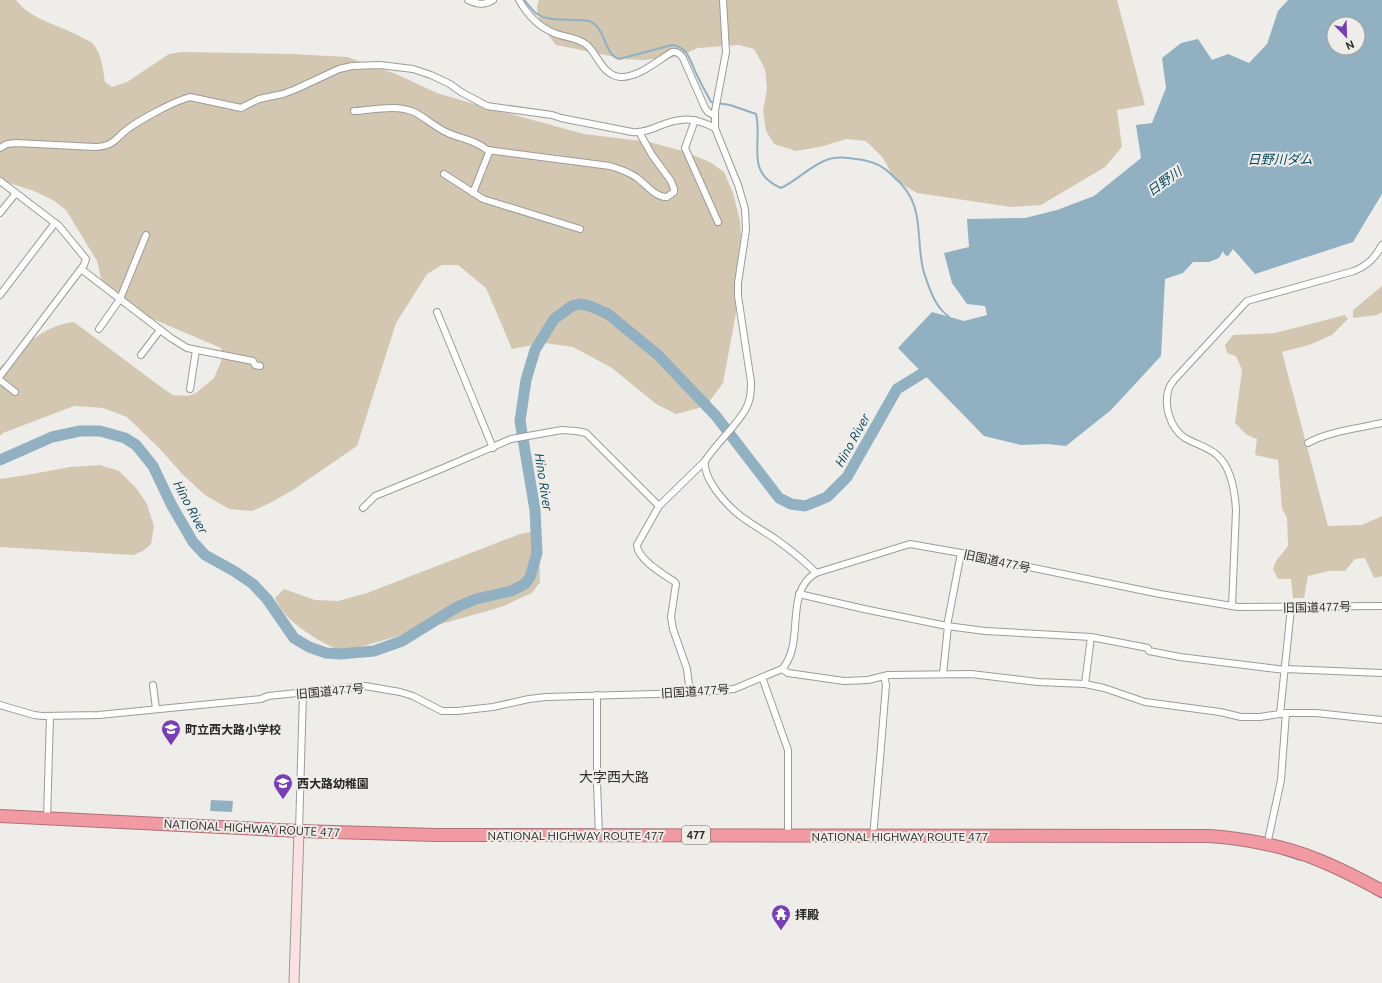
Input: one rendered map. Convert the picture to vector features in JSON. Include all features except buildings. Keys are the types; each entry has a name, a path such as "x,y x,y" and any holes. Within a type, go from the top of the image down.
{"highway":[{"name":"NATIONAL HIGHWAY ROUTE 477","path":"0,816 436,835 1208,836 1267,845 1315,858 1382,891"}],"street":[{"path":"468,0 479,4 484,4 493,0"},
{"path":"519,0 528,13 538,23 553,33 583,42 606,69 616,76 626,77 632,75 650,67 672,52 678,53 683,58 705,108 708,112 715,113"},
{"path":"690,693 687,669 671,617 676,584 640,554 637,545 659,506 704,461 746,408 750,396 751,382 738,296 738,283 745,237 746,215 744,202 738,185 715,128 715,113 726,52 723,0"},
{"path":"0,148 7,144 16,143 95,147 107,146 116,141 130,128 190,97 241,108 259,99 289,92 339,69 352,66 395,66 413,69 450,84 483,104 494,107 552,115 561,118 639,132 647,131 670,121 687,118 706,123 715,128"},
{"path":"354,111 405,109 415,112 449,134 474,142 490,150 610,166 638,178 658,195 667,197 674,192 673,185 652,155 639,132"},
{"path":"695,120 685,148 718,222"},
{"path":"473,194 490,150"},
{"path":"444,174 483,199 580,229"},
{"path":"0,181 55,222 86,259 81,269 0,376"},
{"path":"0,213 16,192"},
{"path":"0,295 55,222"},
{"path":"99,329 120,299 146,235"},
{"path":"1232,606 1236,510 1236,502 1232,484 1226,467 1218,456 1212,451 1183,437 1175,428 1170,420 1168,412 1167,400 1169,388 1174,380 1247,301 1354,271 1372,260 1382,245"},
{"path":"81,269 160,330 187,348 253,361 255,365 260,366"},
{"path":"438,312 493,448"},
{"path":"141,355 160,330"},
{"path":"190,389 196,350"},
{"path":"0,380 15,392"},
{"path":"1308,443 1314,439 1382,423"},
{"path":"363,508 375,496 512,439 562,430 586,433 659,506"},
{"path":"704,461 704,466 709,480 721,496 738,513 774,538 810,566 816,573"},
{"name":"旧国道477号","path":"0,705 34,715 50,717 99,715 261,699 268,696 365,686 381,688 413,696 442,711 457,711 546,696 690,693 734,689 782,669 786,664 792,646 799,594 805,582 810,577 816,573 910,544 1160,594 1245,608 1382,606"},
{"path":"943,674 947,626 961,553"},
{"path":"799,594 947,626 985,631 1091,637 1148,648 1150,651 1180,657 1285,670 1382,672"},
{"path":"1267,845 1281,780 1285,670 1291,608"},
{"path":"1085,684 1091,637"},
{"path":"782,669 788,673 844,681 868,680 884,676 971,674 1038,682 1085,684 1104,688 1145,702 1220,712 1241,717 1316,713 1382,720"},
{"path":"873,836 886,684 884,676"},
{"path":"762,677 788,750 788,836"},
{"path":"153,685 156,709"},
{"path":"294,983 303,693"},
{"path":"597,695 597,783 599,835"},
{"path":"47,818 50,717"}],"shaded area":[{"path":"0,0 16,0 38,18 91,42 96,48 100,57 105,82 112,87 127,82 169,54 182,52 293,54 347,57 396,74 437,93 481,106 584,134 649,142 683,151 710,162 724,172 733,193 740,221 744,270 723,383 706,406 676,414 656,404 612,368 573,347 545,343 512,349 486,288 458,265 442,265 427,274 396,323 357,446 293,490 252,511 229,509 205,495 182,474 161,450 127,417 103,408 74,406 3,433 0,436 0,367 34,338 63,324 74,322 173,395 188,396 196,393 214,378 222,359 221,348 120,305 104,290 97,261 66,210 53,200 34,191 0,180"},
{"path":"539,0 1117,0 1145,105 1117,110 1122,147 1105,167 1041,205 1011,207 917,193 895,180 883,158 866,141 846,139 820,147 796,151 774,144 766,131 763,111 767,89 765,69 754,49 739,45 698,48 677,57 643,60 625,59 556,45 545,30 539,18 537,6"},
{"path":"1382,286 1382,312 1377,315 1353,318 1353,310"},
{"path":"1345,315 1348,319 1332,335 1309,345 1282,352 1328,526 1362,525 1382,516 1382,576 1374,578 1365,558 1355,559 1345,571 1329,571 1308,576 1304,598 1293,598 1291,579 1278,579 1273,569 1276,561 1288,546 1287,518 1282,508 1278,460 1255,455 1257,439 1247,435 1235,423 1242,370 1236,356 1227,353 1225,345 1233,335 1275,333"},
{"path":"100,465 119,471 136,488 147,504 154,526 151,544 143,551 133,555 0,547 0,479 70,467"},
{"path":"532,532 539,541 540,582 532,593 501,607 342,652 313,637 295,623 286,615 275,598 284,589 315,600 338,601 367,593 520,534"}],"water":[{"name":"日野川ダム","path":"1288,0 1382,0 1382,194 1353,242 1255,274 1233,249 1228,256 1225,255 1223,251 1219,258 1209,262 1193,262 1183,273 1165,279 1161,356 1111,410 1066,446 1047,444 1021,445 984,436 898,348 932,312 964,321 987,315 985,306 967,304 952,283 944,253 969,247 967,219 1025,218 1057,210 1094,196 1141,158 1136,125 1152,123 1166,88 1162,58 1181,43 1198,39 1212,60 1228,54 1249,63 1267,44 1278,11"},
{"path":"211,800 233,801 232,812 210,811"}],"waterway":[{"path":"524,0 533,11 546,18 589,21 595,24 610,52 619,59 672,45 678,46 686,52 689,57 711,102 730,105 756,114 758,125 757,156 762,174 781,188 818,164 833,158 863,160 876,164 887,171 904,187 911,198 918,220 921,256 926,279 937,304 951,319"},
{"name":"Hino River","path":"0,460 52,437 80,431 100,431 125,438 136,445 153,466 171,504 193,542 205,555 234,571 253,584 267,599 294,638 309,647 326,653 340,654 374,651 402,641 457,607 476,599 511,591 525,584 530,577 537,553 535,510 520,421 526,380 535,350 554,319 572,306 579,304 590,306 608,314 658,355 716,416 779,498 791,504 805,506 827,497 847,477 897,389 936,365"},
{"path":"1282,854 1300,860"},
{"path":"1375,894 1382,898"}],"place":[{"name":"町立西大路小学校","path":"171,746"},
{"name":"西大路幼稚園","path":"283,800"},
{"name":"拝殿","path":"781,931"}],"district":[{"name":"大字西大路","path":"614,777"}],"water label":[{"name":"日野川","path":"1164,181"}]}
